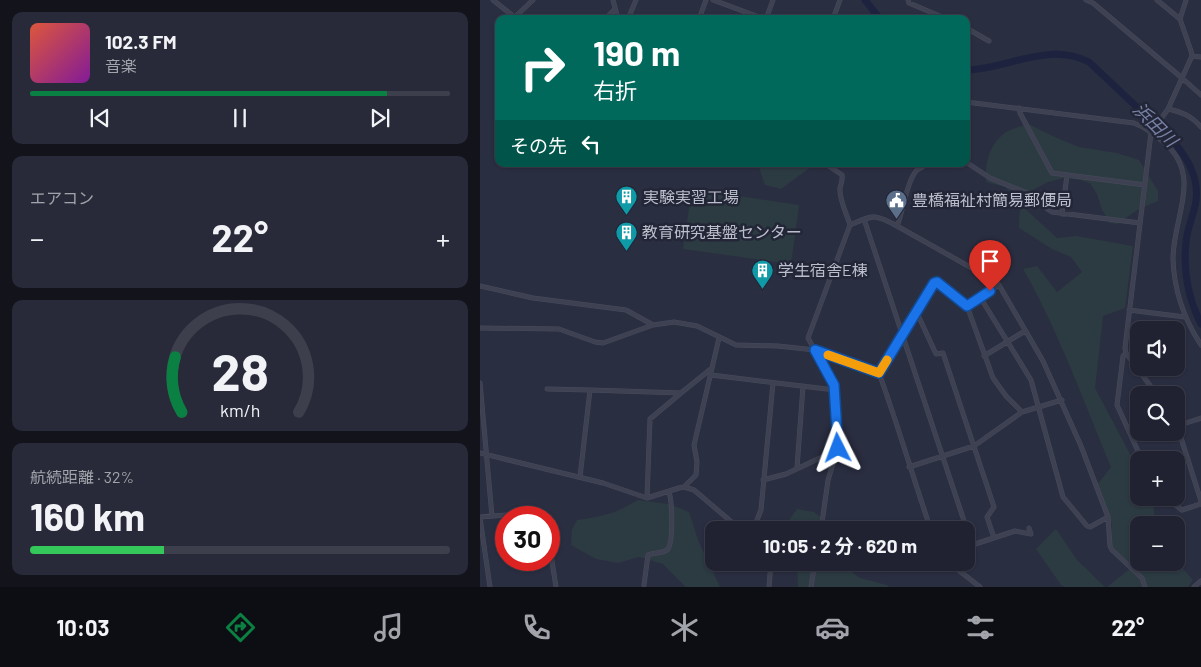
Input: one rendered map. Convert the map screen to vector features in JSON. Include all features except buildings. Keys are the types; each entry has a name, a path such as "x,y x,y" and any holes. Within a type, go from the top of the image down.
{"street":[{"path":"493,0 512,15"},
{"path":"519,15 533,0"},
{"path":"614,0 617,15"},
{"path":"630,15 636,0"},
{"path":"700,15 706,0"},
{"path":"713,0 754,15"},
{"path":"767,15 773,0"},
{"path":"835,15 840,0"},
{"path":"908,0 910,3 938,15"},
{"path":"1086,0 1092,3 1201,95"},
{"path":"1150,386 1126,353 1125,348 1144,185 1151,132 1168,109 1192,56 1180,19 1157,0"},
{"path":"1180,19 1186,0"},
{"path":"609,15 615,9"},
{"path":"970,30 989,41"},
{"path":"1192,56 1201,56"},
{"path":"970,102 1134,123 1145,127 1157,136 1178,157 1184,169 1187,182 1173,258 1176,286 1185,317 1201,345"},
{"path":"1019,108 1052,173 1144,185"},
{"path":"1168,109 1187,114 1201,128"},
{"path":"970,165 990,178 1032,195 1046,208 1062,214 1140,222"},
{"path":"822,521 828,480 838,448 835,390 808,338 850,225 841,199 842,175 830,167"},
{"path":"897,226 909,184 916,171 922,167"},
{"path":"1062,214 1066,175"},
{"path":"850,225 875,216 882,217 993,280 999,286 1043,361 1082,446 1108,517 1110,546 1142,578 1145,587"},
{"path":"864,219 964,521"},
{"path":"879,373 934,283 937,282 967,306 993,378 1006,396 1022,412"},
{"path":"480,286 533,298 626,310 653,324"},
{"path":"967,306 999,286"},
{"path":"980,297 1031,380 1063,497 1087,526 1090,527 1108,517"},
{"path":"1130,310 1185,317"},
{"path":"917,313 936,354 943,353 994,507 987,516 994,538"},
{"path":"480,328 559,329 603,343 653,324 674,322 697,326 736,345 778,346 815,350 879,373"},
{"path":"984,356 1025,331"},
{"path":"480,453 603,483 647,498 684,487 696,475 697,462 694,445 720,338"},
{"path":"1126,353 1123,356 1117,405 1130,433"},
{"path":"647,498 650,419 712,368"},
{"path":"879,373 899,428 909,467 928,521"},
{"path":"710,375 835,390"},
{"path":"480,383 492,516"},
{"path":"757,521 761,510 773,383"},
{"path":"797,468 804,386"},
{"path":"547,389 680,393"},
{"path":"580,477 590,390"},
{"path":"909,467 974,446 1022,412 1062,400"},
{"path":"1185,422 1201,418"},
{"path":"1177,506 1182,510 1201,502 1182,441"},
{"path":"763,480 786,474 820,458 836,456"},
{"path":"684,487 694,490 730,521"},
{"path":"644,585 648,554 666,551 672,539 669,492"},
{"path":"490,587 480,517 495,516"},
{"path":"975,544 1015,531 1031,534 1029,528"},
{"path":"554,571 556,587"},
{"path":"769,587 770,571"},
{"path":"811,587 814,571"},
{"path":"960,571 980,587"},
{"path":"1194,587 1201,581"}],"shaded area":[{"path":"1028,124 1079,147 1117,153 1139,160 1158,191 1158,201 1139,209 1117,224 1110,223 1090,183 1064,178 1048,182 1016,199 1005,187 986,182 988,157 993,145 1007,131"},
{"path":"759,167 811,167 781,189 765,185"},
{"path":"692,189 799,205 791,264 683,249"},
{"path":"1020,204 1057,238 1076,236 1133,246 1125,308 1103,316 1095,388 1130,454 1130,506 1154,506 1154,516 1130,516 1130,567 1111,547 1112,525 1097,485 1111,467 1048,317 1023,269 1037,266 1057,292 1082,272 1071,257 1052,249 1019,228"},
{"path":"638,500 669,504 689,512 705,555 705,571 713,571 720,587 686,587 663,564 639,557 618,563 596,559 571,545 572,530 577,520 609,514"},
{"path":"797,509 814,512 826,521 788,521"},
{"path":"1056,529 1077,560 1105,587 1065,587 1061,585 1036,549"},
{"path":"1130,569 1130,571 1185,571 1193,580 1188,587 1107,587"},
{"path":"797,571 851,571 860,578 889,587 798,587"}],"waterway":[{"name":"浜田川","path":"865,0 877,15"},
{"name":"浜田川","path":"970,70 982,69 1043,55 1074,56 1089,62 1174,142 1188,162 1196,184 1196,201 1187,237 1185,263 1190,294 1201,324"}],"slow traffic":[{"path":"828,355 879,373 887,360"}],"place":[{"name":"実験実習工場","path":"627,216"},
{"name":"豊橋福祉村簡易郵便局","path":"896,219"},
{"name":"教育研究基盤センター","path":"626,251"},
{"name":"学生宿舎E棟","path":"762,289"}],"route":[{"path":"838,448 834,385 815,350 879,373 934,283 937,282 967,306 990,291"}]}
